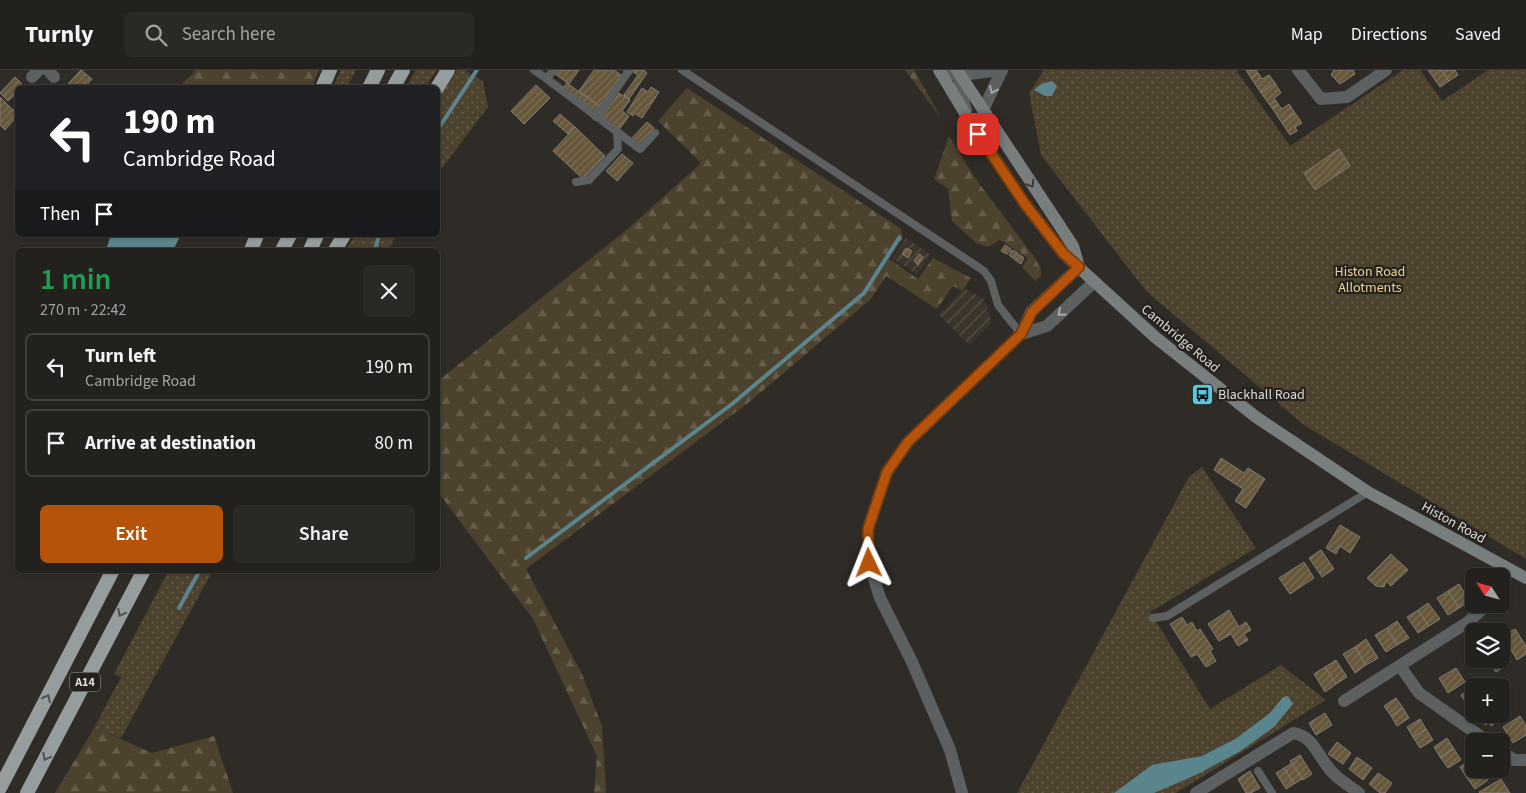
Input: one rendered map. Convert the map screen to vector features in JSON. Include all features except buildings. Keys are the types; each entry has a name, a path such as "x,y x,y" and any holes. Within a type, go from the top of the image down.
{"highway":[{"path":"323,85 330,70"},
{"path":"370,85 378,70"},
{"path":"395,85 402,70"},
{"path":"439,85 448,70"},
{"path":"336,248 343,237"},
{"name":"A14","path":"0,788 111,573"},
{"name":"A14","path":"27,793 142,573"}],"main road":[{"name":"Cambridge Road","path":"940,72 969,120 1025,204 1063,253 1155,337 1235,401 1368,492"},
{"name":"Cambridge Road","path":"961,72 983,110 1073,246 1079,267"},
{"name":"Histon Road","path":"1368,492 1505,568"},
{"name":"Histon Road","path":"1510,570 1526,578"}],"street":[{"path":"940,72 1002,70 983,110"},
{"path":"1298,70 1321,99 1347,97 1386,70"},
{"path":"961,72 960,92 969,120"},
{"path":"962,793 950,750 912,662 880,598 869,563 868,529 887,472 908,442 1021,334 1032,312 1079,267"},
{"path":"1021,334 1047,326 1094,282"},
{"path":"1344,701 1468,622 1478,613"},
{"path":"1400,666 1419,693 1476,733"},
{"path":"1196,793 1293,733 1301,734 1308,738 1333,774 1359,793"},
{"path":"1510,757 1514,760 1526,760"}],"lane":[{"path":"534,70 640,149 655,133"},
{"path":"547,79 553,70"},
{"path":"596,117 627,70"},
{"path":"682,70 984,271 992,281 998,305 1021,334"},
{"path":"576,182 589,180 618,149 617,132"},
{"path":"1153,618 1167,616 1368,492"},
{"path":"1258,771 1272,793"}],"shaded area":[{"path":"906,238 931,255 917,275 892,258"},
{"path":"964,288 984,299 992,323 969,345 939,315"}],"green space":[{"path":"196,70 319,70 313,85 181,85"},
{"path":"341,70 356,70 348,85 334,85"},
{"path":"416,70 437,70 426,85 407,85"},
{"path":"457,70 464,70 483,81 488,107 440,170 440,97"},
{"path":"905,70 914,70 941,118"},
{"name":"Histon Road Allotments","path":"1044,70 1236,70 1290,146 1403,70 1420,70 1442,101 1488,70 1526,70 1526,559 1304,425 1146,291 1041,155 1029,93"},
{"path":"687,88 900,228 903,238 889,259 918,279 933,258 971,278 962,291 953,286 937,309 886,276 871,299 748,403 526,569 582,674 602,726 606,793 594,793 597,756 533,619 440,495 440,379 630,227 701,163 658,121"},
{"path":"949,136 975,178 1035,258 1041,269 1041,276 1035,281 1022,267 1028,258 1000,240 988,247 976,243 952,221 948,189 934,179"},
{"path":"354,237 396,237 389,248 347,248"},
{"path":"1202,467 1256,548 1150,612 1210,709 1281,665 1326,700 1176,793 1017,793 1189,477"},
{"path":"167,573 211,573 121,738 103,731 92,732 121,677 114,674"},
{"path":"103,731 152,753 214,736 233,793 55,793 92,732"}],"water":[{"path":"1052,81 1057,86 1052,96 1045,96 1034,90 1041,84"},
{"path":"110,237 180,237 174,248 107,248"},
{"path":"1288,696 1293,704 1274,727 1239,752 1198,774 1154,793 1114,793 1152,765 1202,756 1237,738 1270,713 1283,697"}],"waterway":[{"path":"440,126 477,70"},
{"path":"376,248 378,237"},
{"path":"526,558 732,404 864,293 899,238"},
{"path":"179,608 198,573"}],"place":[{"name":"Blackhall Road","path":"1202,394"}],"route":[{"path":"869,563 868,529 887,472 908,442 1021,334 1032,312 1079,267 1063,253 1025,204 978,134"}]}
